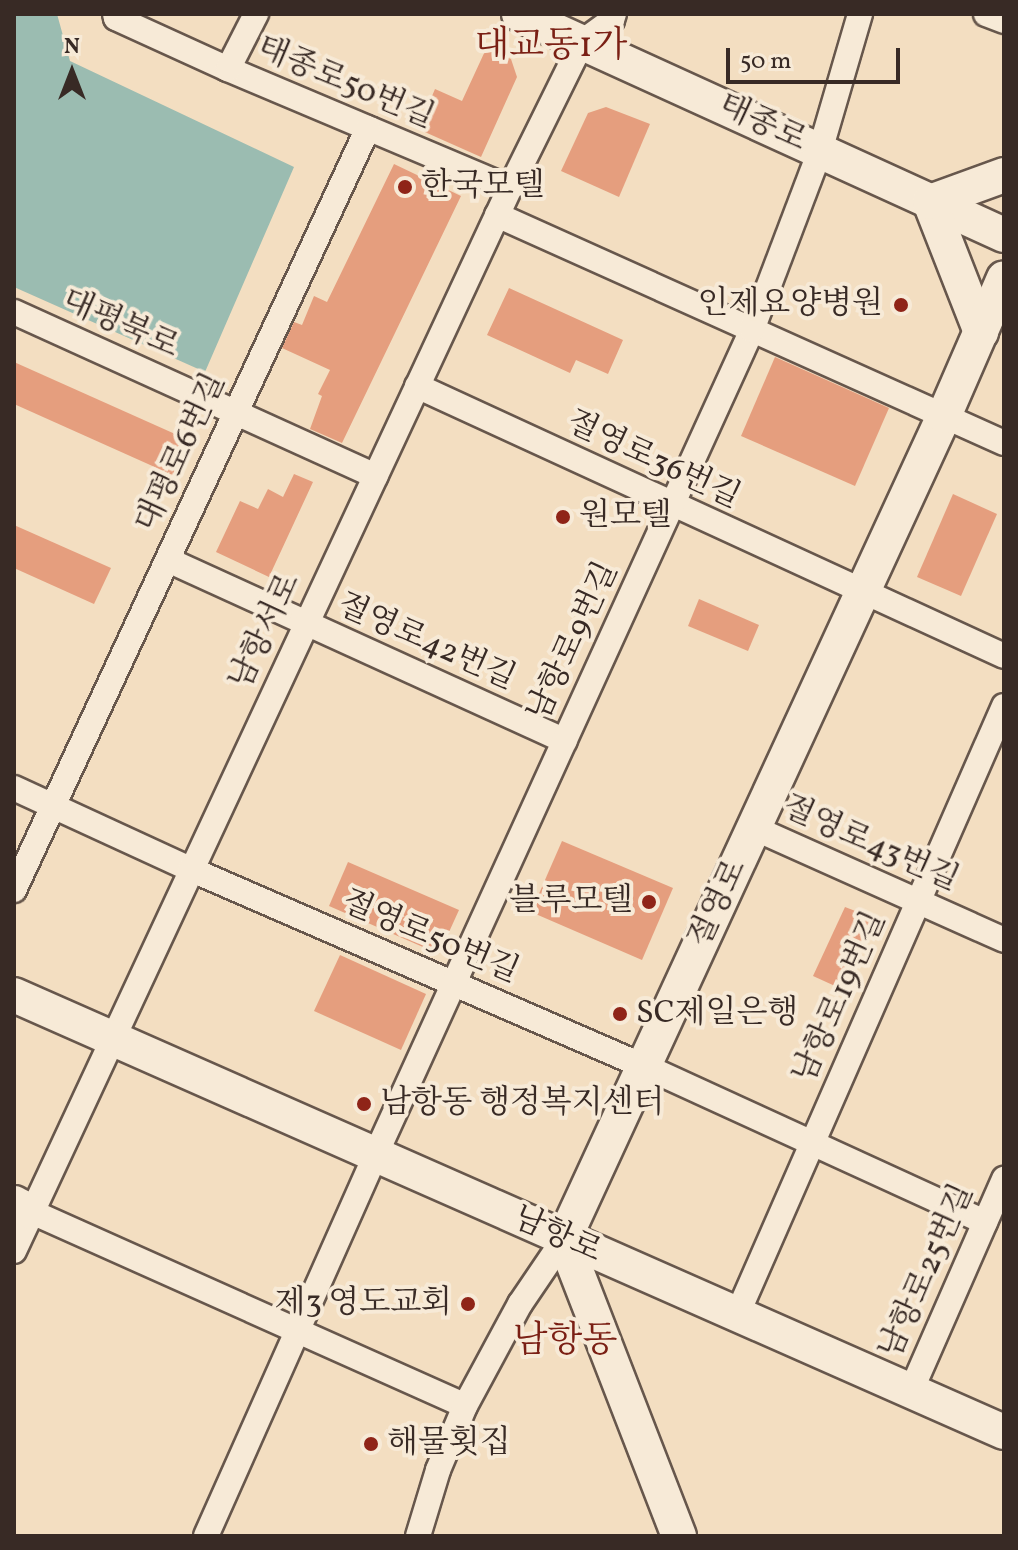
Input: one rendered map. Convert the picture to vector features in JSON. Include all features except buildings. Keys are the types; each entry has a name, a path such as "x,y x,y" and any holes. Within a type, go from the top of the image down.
{"main road":[{"name":"태종로","path":"519,14 1004,235"},
{"path":"992,328 930,202 1004,175"},
{"name":"절영로","path":"564,1239 944,416 992,328 1004,278"},
{"name":"남항로","path":"14,995 110,1040 1004,1432"},
{"path":"564,1239 679,1536"}],"street":[{"name":"태종로50번길","path":"115,14 116,18 228,69 510,188"},
{"path":"228,69 256,14"},
{"path":"582,42 614,14"},
{"name":"남항로9번길","path":"206,1536 375,1156 752,330 820,151 860,14"},
{"path":"986,14 1004,21"},
{"name":"남항서로","path":"14,1251 23,1208 110,1040 497,215 582,42"},
{"name":"대평로6번길","path":"14,890 368,128"},
{"path":"497,215 1004,443"},
{"name":"대평북로","path":"14,312 375,476"},
{"name":"절영로36번길","path":"417,386 862,594 1004,656"},
{"name":"절영로42번길","path":"168,560 565,741"},
{"name":"남항로19번길","path":"737,1315 1004,706"},
{"path":"14,788 190,869"},
{"name":"절영로43번길","path":"754,828 1004,940"},
{"name":"절영로50번길","path":"190,869 644,1066 985,1222"},
{"name":"남항로25번길","path":"911,1391 1004,1179"},
{"path":"23,1208 465,1406"},
{"path":"418,1536 438,1470 465,1406 520,1304 564,1239"}],"water":[{"path":"14,14 57,14 70,61 294,167 205,372 14,287"}],"place":[{"name":"한국모텔","path":"405,187"},
{"name":"인제요양병원","path":"901,305"},
{"name":"원모텔","path":"563,517"},
{"name":"블루모텔","path":"649,902"},
{"name":"SC제일은행","path":"620,1014"},
{"name":"남항동 행정복지센터","path":"364,1104"},
{"name":"제3 영도교회","path":"468,1304"},
{"name":"해물횟집","path":"371,1444"}],"district":[{"name":"대교동1가","path":"551,48"},
{"name":"남항동","path":"565,1343"}]}
